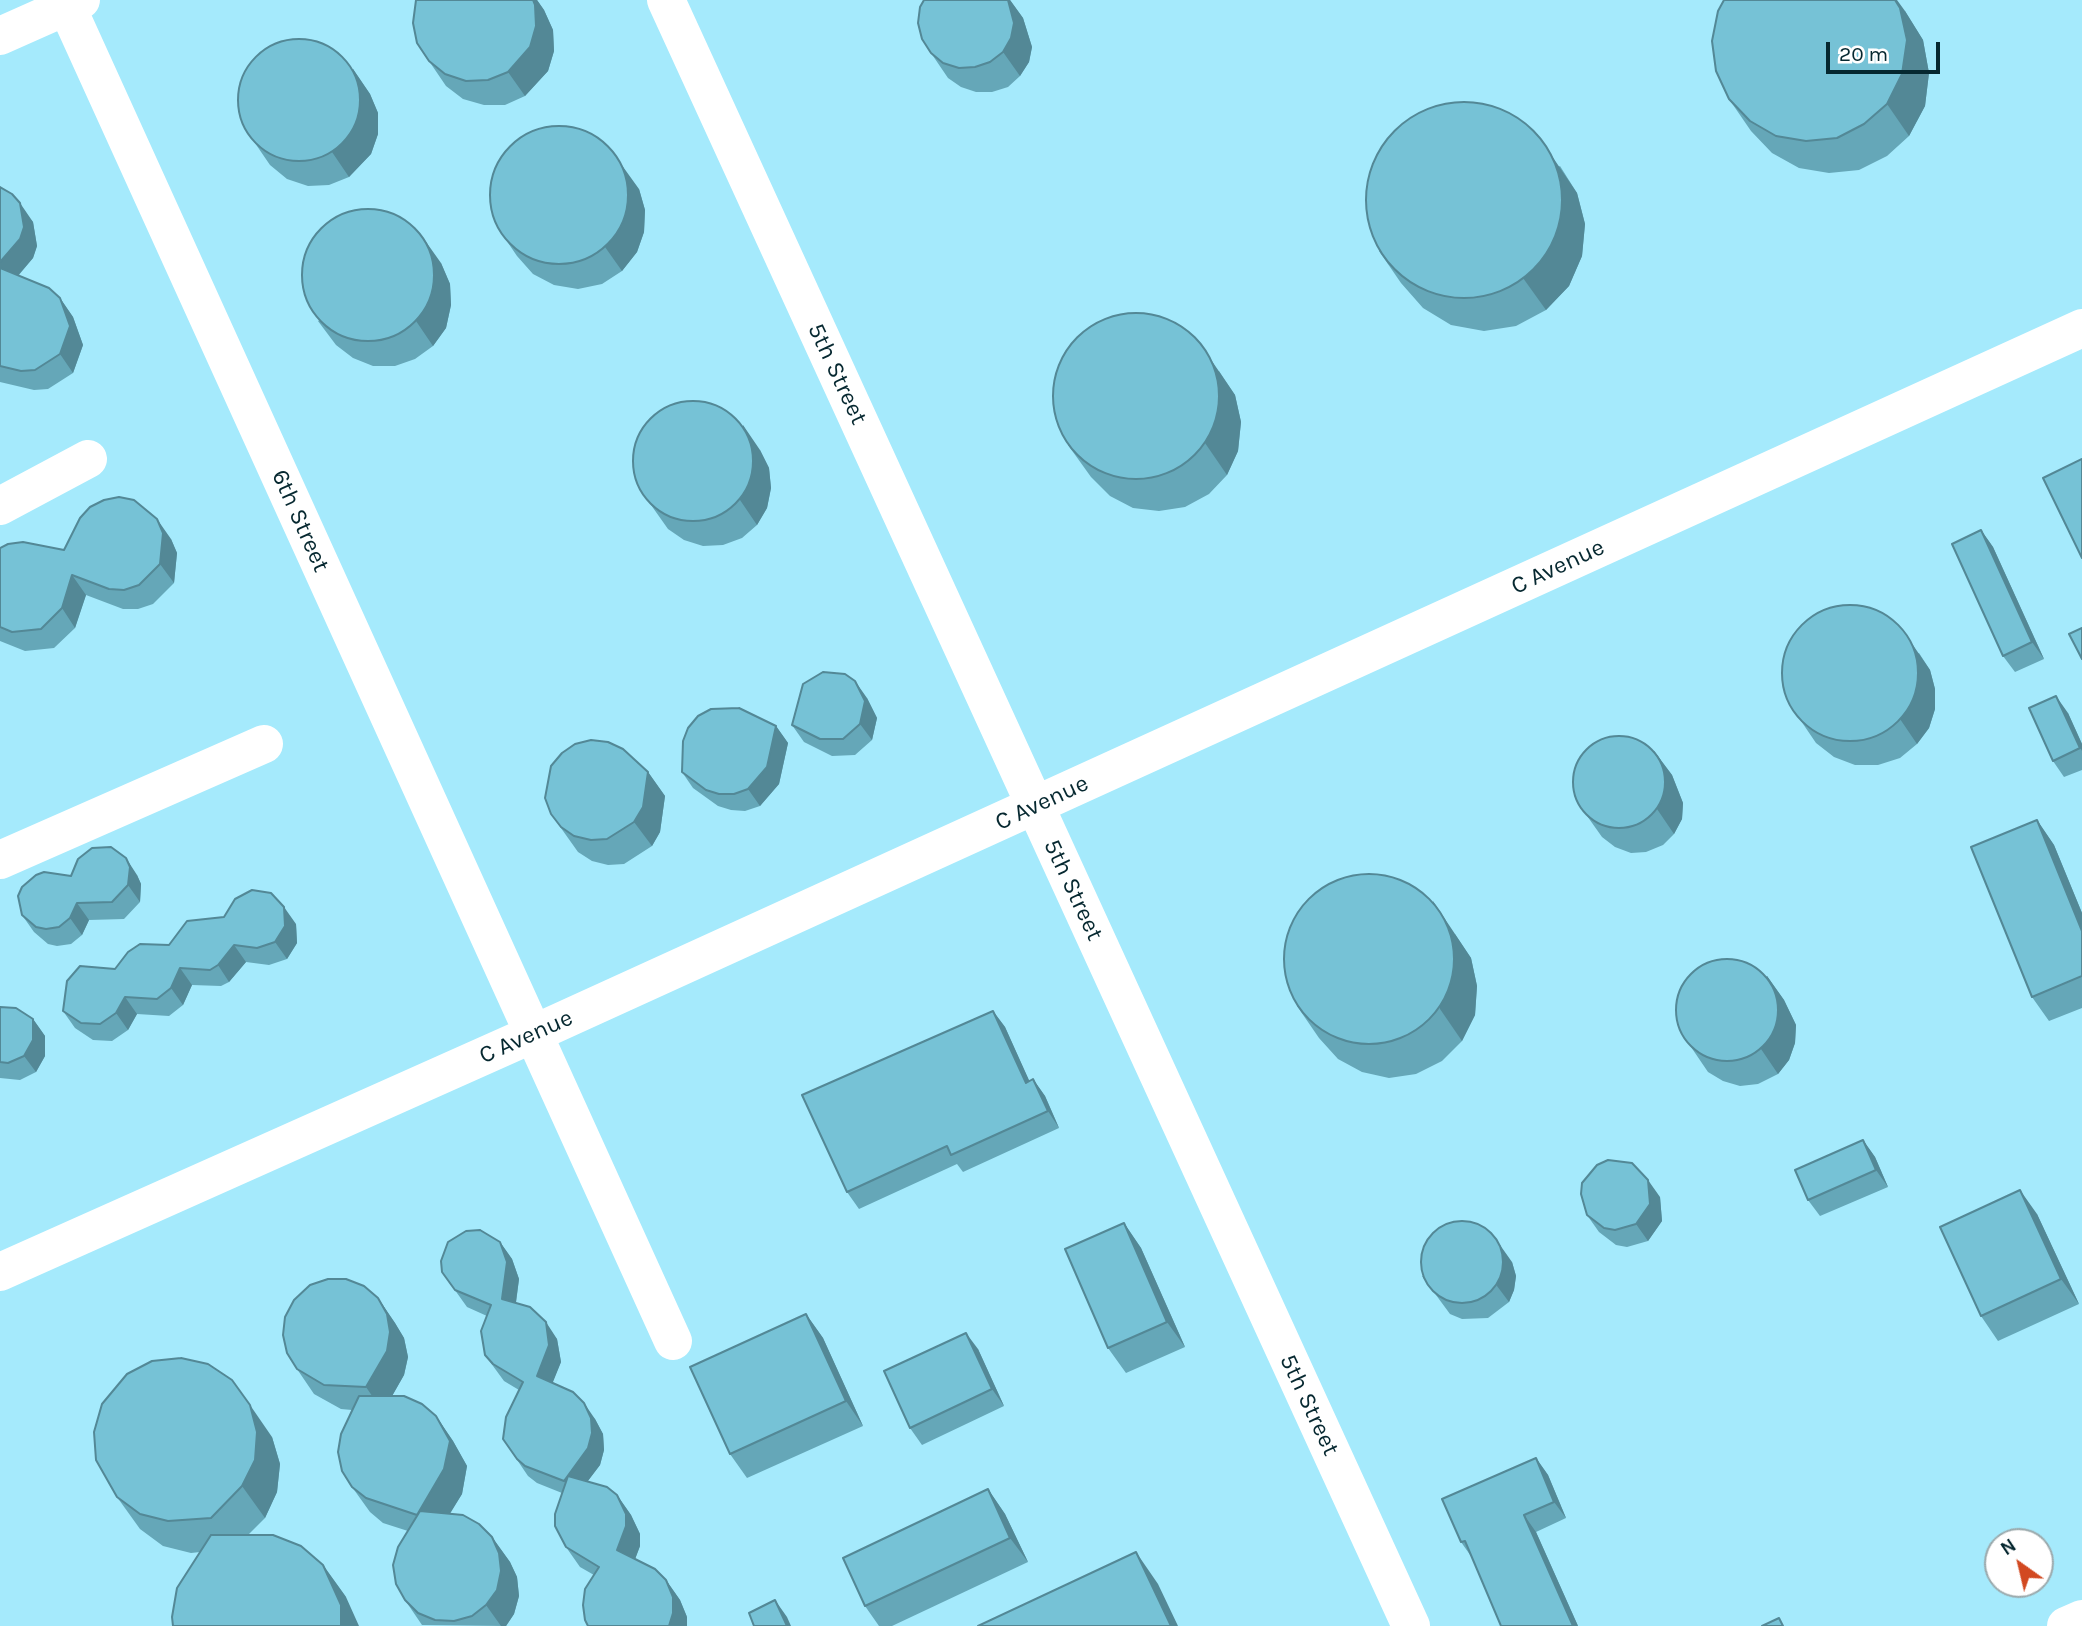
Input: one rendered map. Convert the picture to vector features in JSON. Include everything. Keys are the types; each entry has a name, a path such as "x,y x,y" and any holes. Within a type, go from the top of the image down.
{"lane":[{"name":"5th Street","path":"666,0 1410,1626"},
{"path":"0,36 74,3"},
{"name":"6th Street","path":"74,3 533,1034 673,1341"},
{"name":"C Avenue","path":"0,1272 533,1034 2082,328"},
{"path":"0,506 88,458"},
{"path":"0,860 264,744"},
{"path":"2066,1626 2082,1619"}],"shaded area":[{"path":"0,0 2082,0 2082,1626 0,1626"}],"building":[{"path":"416,0 533,0 536,26 530,47 508,72 488,80 466,81 445,74 429,61 417,43 413,23"},
{"path":"924,0 1008,0 1014,23 1011,38 1003,52 990,62 959,68 943,63 931,53 922,39 918,23 920,7"},
{"path":"1724,0 1895,0 1900,8 1907,40 1902,74 1887,104 1864,124 1837,138 1806,141 1776,136 1750,121 1729,99 1716,71 1712,41 1718,11"},
{"path":"299,39 322,44 342,57 355,77 360,100 355,123 342,143 322,156 299,161 276,156 256,143 243,123 238,100 243,77 256,57 276,44"},
{"path":"1464,102 1501,110 1533,131 1554,163 1562,200 1554,237 1533,269 1501,290 1464,298 1427,290 1395,269 1374,237 1366,200 1374,163 1395,131 1427,110"},
{"path":"559,126 585,131 608,146 623,169 628,195 623,221 608,244 585,259 559,264 533,259 510,244 495,221 490,195 495,169 510,146 533,131"},
{"path":"0,187 20,203 24,227 20,239 0,262"},
{"path":"368,209 393,214 415,228 429,250 434,275 429,300 415,322 393,336 368,341 343,336 321,322 307,300 302,275 307,250 321,228 343,214"},
{"path":"0,268 49,288 60,298 70,326 60,354 35,370 21,371 0,366"},
{"path":"1136,313 1168,320 1182,327 1194,338 1205,350 1212,364 1219,396 1212,428 1205,442 1194,454 1182,465 1168,472 1136,479 1104,472 1090,465 1078,454 1067,442 1060,428 1053,396 1060,364 1067,350 1078,338 1090,327 1104,320"},
{"path":"693,401 716,405 736,418 749,438 753,461 749,484 736,504 716,517 693,521 670,517 650,504 637,484 633,461 637,438 650,418 670,405"},
{"path":"2082,459 2082,558 2043,478"},
{"path":"119,497 134,500 157,519 163,533 160,564 139,585 124,590 109,589 72,575 62,608 41,629 12,632 0,627 0,548 23,542 64,550 80,518 90,507"},
{"path":"1981,530 2032,642 2003,656 1952,544"},
{"path":"1850,605 1876,610 1898,625 1913,647 1918,673 1913,699 1898,721 1876,736 1850,741 1824,736 1802,721 1787,699 1782,673 1787,647 1802,625 1824,610"},
{"path":"2082,628 2082,659 2069,634"},
{"path":"823,672 845,674 855,681 865,701 860,724 843,739 820,739 792,725 803,684"},
{"path":"2056,696 2080,748 2053,761 2029,708"},
{"path":"739,708 776,726 767,767 748,789 734,794 719,794 706,790 682,772 683,741 688,728 698,716 711,709"},
{"path":"1619,736 1645,744 1657,756 1665,782 1657,808 1645,820 1619,828 1593,820 1581,808 1573,782 1581,756 1593,744"},
{"path":"591,740 608,742 623,749 648,772 643,807 634,822 607,839 591,840 574,836 561,827 551,814 545,798 551,766 562,753 575,744"},
{"path":"2037,820 2082,931 2082,976 2032,997 1971,847"},
{"path":"111,847 126,858 130,867 128,885 112,902 77,903 70,918 59,927 46,929 36,927 22,915 18,896 22,887 36,875 44,872 71,876 78,859 92,848"},
{"path":"1369,874 1402,880 1429,899 1448,926 1454,959 1448,992 1429,1019 1402,1038 1369,1044 1336,1038 1309,1019 1290,992 1284,959 1290,926 1309,899 1336,880"},
{"path":"252,890 271,893 284,907 285,926 275,942 257,948 234,945 218,965 210,970 180,968 171,988 157,999 125,997 116,1013 100,1024 81,1023 63,1011 67,981 80,966 115,969 128,952 140,944 169,945 187,921 224,917 235,899"},
{"path":"1727,959 1756,967 1770,981 1778,1010 1770,1039 1756,1053 1727,1061 1698,1053 1684,1039 1676,1010 1684,981 1698,967"},
{"path":"0,1007 16,1008 33,1019 33,1040 24,1056 8,1063 0,1062"},
{"path":"993,1011 1026,1083 1033,1079 1048,1111 951,1155 947,1146 847,1192 802,1095"},
{"path":"1863,1140 1876,1170 1808,1200 1795,1170"},
{"path":"1608,1160 1632,1163 1648,1180 1650,1204 1636,1224 1615,1230 1604,1228 1587,1215 1581,1194 1582,1183 1597,1165"},
{"path":"2020,1190 2061,1279 1981,1316 1940,1227"},
{"path":"1462,1221 1478,1224 1491,1233 1500,1246 1503,1262 1500,1278 1491,1291 1478,1300 1462,1303 1446,1300 1433,1291 1424,1278 1421,1262 1424,1246 1433,1233 1446,1224"},
{"path":"1124,1223 1167,1322 1108,1348 1065,1249"},
{"path":"480,1230 500,1242 507,1262 502,1299 530,1307 546,1322 549,1345 537,1376 573,1392 584,1403 591,1418 592,1433 588,1448 564,1481 525,1466 503,1439 506,1417 523,1382 493,1364 485,1355 481,1331 491,1305 455,1290 442,1272 441,1261 448,1242 466,1231"},
{"path":"328,1279 346,1279 364,1286 378,1298 387,1314 390,1332 387,1351 366,1387 324,1385 297,1369 287,1353 283,1335 285,1317 294,1300 310,1285"},
{"path":"806,1314 846,1401 730,1454 690,1367"},
{"path":"966,1333 992,1389 910,1428 884,1371"},
{"path":"181,1358 208,1364 232,1380 250,1405 257,1432 255,1460 242,1486 211,1518 168,1521 140,1514 117,1497 96,1460 94,1432 102,1404 127,1374 152,1361"},
{"path":"359,1396 404,1396 422,1404 436,1416 450,1441 444,1469 417,1515 366,1498 352,1487 342,1471 338,1452 341,1434"},
{"path":"1536,1458 1554,1502 1524,1515 1573,1626 1501,1626 1465,1541 1461,1542 1442,1499"},
{"path":"568,1476 607,1487 617,1495 626,1514 626,1526 617,1550 655,1569 666,1580 673,1597 673,1613 669,1626 588,1626 583,1605 585,1589 599,1567 566,1547 555,1526 555,1514"},
{"path":"988,1489 1010,1538 865,1606 843,1558"},
{"path":"420,1511 463,1515 479,1524 492,1537 499,1553 501,1571 497,1590 486,1605 472,1616 454,1621 435,1620 418,1613 405,1600 396,1584 393,1565 398,1547"},
{"path":"211,1535 273,1535 301,1546 323,1565 341,1605 341,1626 173,1626 177,1588"},
{"path":"1136,1552 1171,1626 978,1626"},
{"path":"775,1600 787,1626 754,1626 749,1613"},
{"path":"1779,1618 1783,1626 1762,1626"}]}
